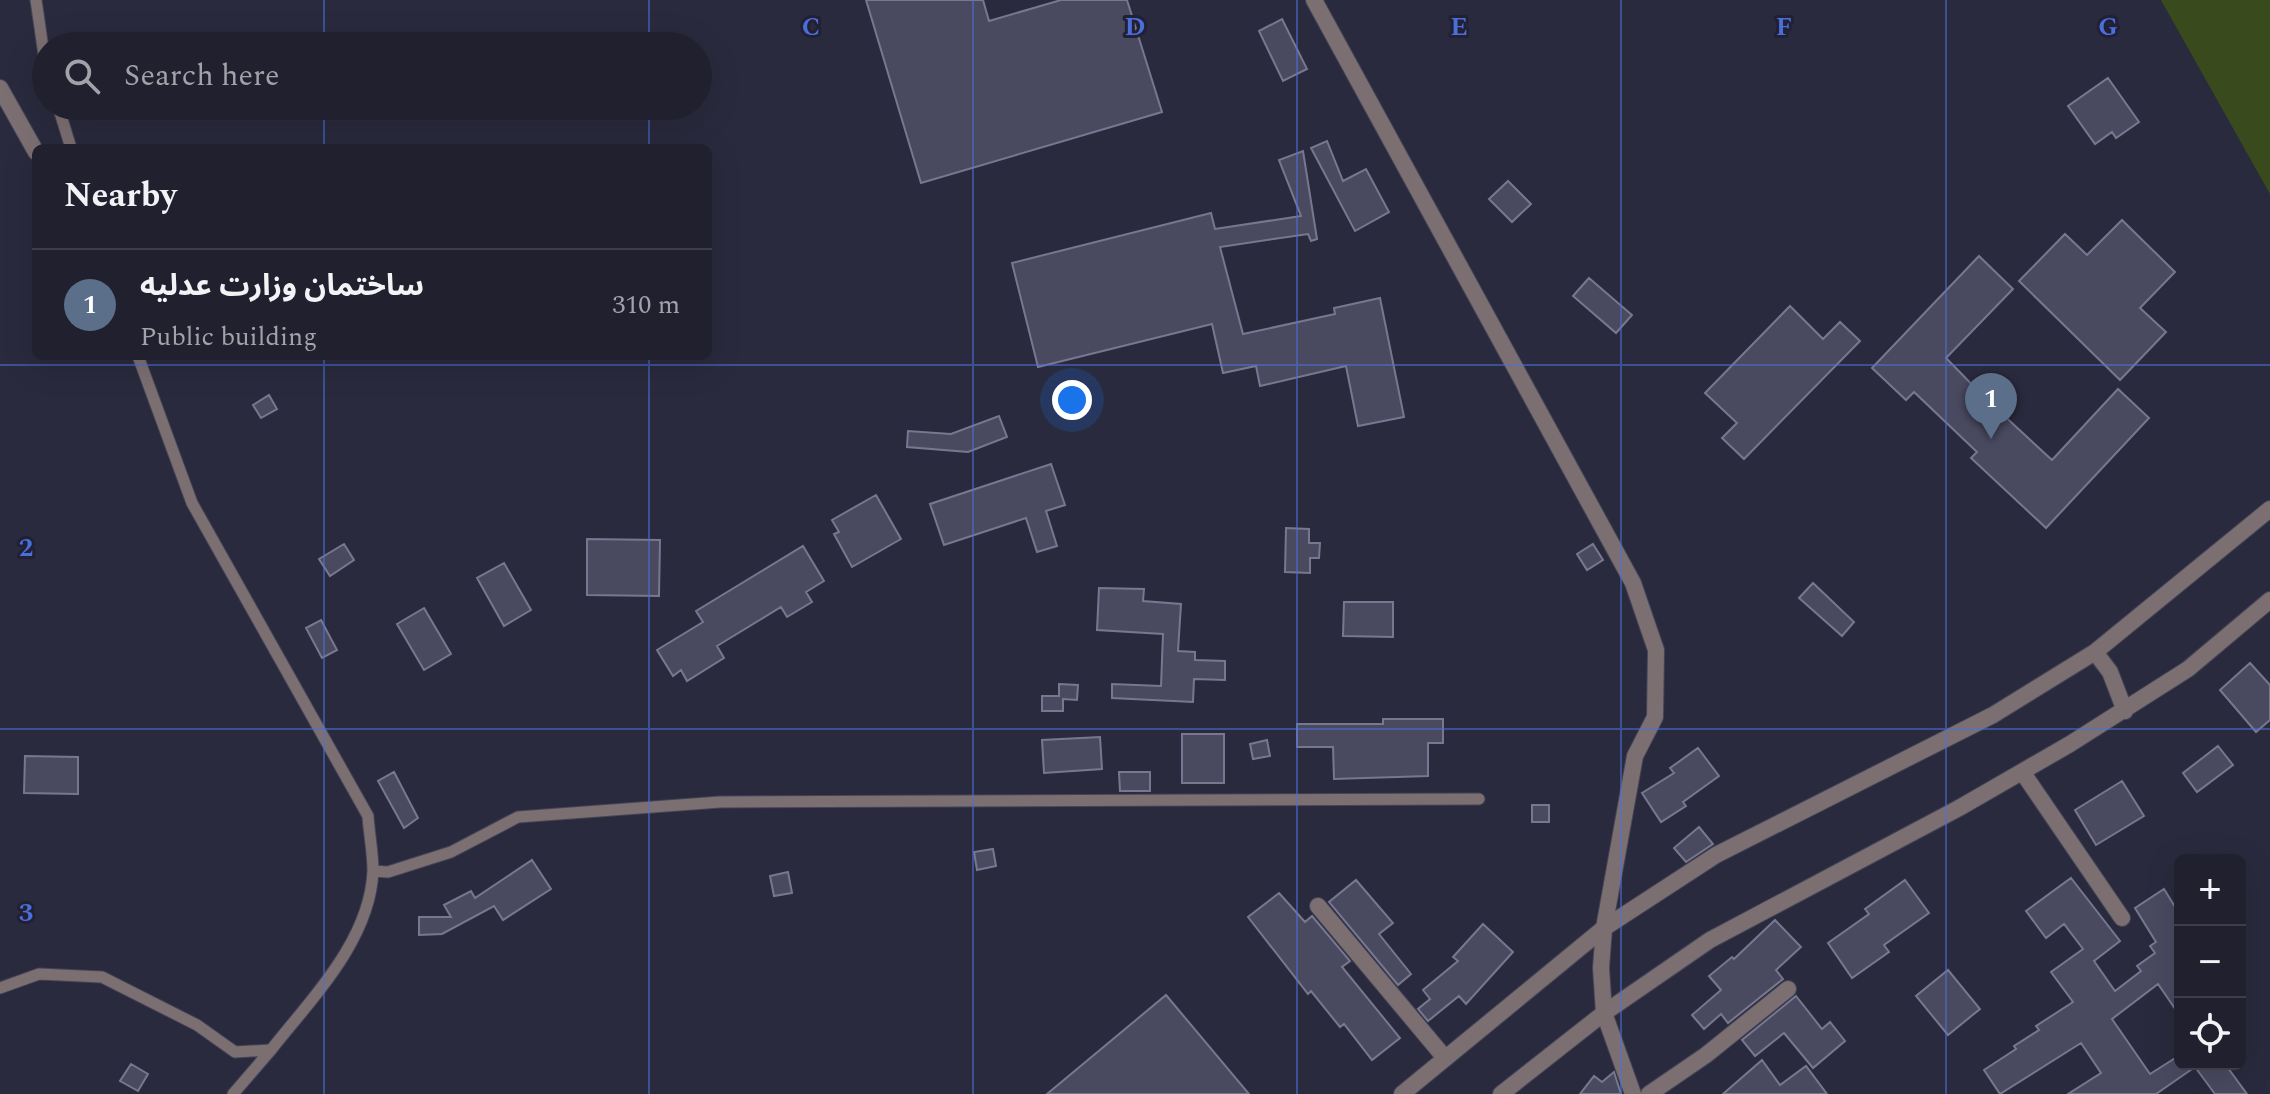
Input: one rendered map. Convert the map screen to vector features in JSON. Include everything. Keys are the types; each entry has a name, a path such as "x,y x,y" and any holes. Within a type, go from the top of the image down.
{"street":[{"path":"1314,0 1633,583 1656,650 1655,717 1635,756 1604,928 1601,968 1604,1013 1633,1094"},
{"path":"0,88 32,145"},
{"path":"1402,1094 1604,928 1716,855 1993,715 2095,652 2270,509"},
{"path":"1501,1094 1604,1013 1710,940 2023,773 2188,669 2270,600"},
{"path":"2095,652 2110,672 2125,711"},
{"path":"2023,773 2122,918"},
{"path":"1318,906 1445,1058"},
{"path":"1649,1094 1706,1055 1788,989"}],"lane":[{"path":"36,0 41,32"},
{"path":"62,120 70,144"},
{"path":"139,360 192,503 368,816 373,871 367,903 338,965 233,1094"},
{"path":"373,871 388,872 451,852 518,817 720,802 1479,799"},
{"path":"0,988 39,974 102,977 197,1025 235,1052 271,1050"}],"green space":[{"path":"2161,0 2270,0 2270,194"}],"building":[{"path":"866,0 983,0 989,21 1061,0 1127,0 1162,112 921,183"},
{"path":"1282,19 1307,69 1283,81 1259,31"},
{"path":"2108,78 2139,122 2116,138 2112,132 2095,144 2068,106"},
{"path":"1327,141 1343,181 1366,169 1389,212 1355,231 1311,148"},
{"path":"1303,151 1317,239 1311,241 1308,234 1220,247 1243,334 1335,314 1334,308 1380,298 1404,417 1358,426 1346,366 1260,386 1256,366 1223,373 1212,324 1038,367 1012,263 1211,213 1215,229 1301,216 1279,160"},
{"path":"1508,181 1531,204 1512,222 1489,199"},
{"path":"2122,220 2175,272 2140,308 2166,332 2120,380 2019,281 2065,234 2087,255"},
{"path":"1979,256 2013,289 1946,358 1986,399 2052,460 2118,389 2149,418 2046,528 1971,458 1977,452 1914,392 1906,400 1872,368"},
{"path":"1589,278 1632,315 1616,333 1573,296"},
{"path":"1790,306 1823,339 1840,322 1860,341 1744,459 1722,438 1737,423 1705,393"},
{"path":"269,395 277,409 261,418 253,405"},
{"path":"999,416 1007,437 968,452 907,447 908,431 951,434"},
{"path":"1051,464 1065,505 1046,511 1057,546 1037,552 1026,518 944,545 930,504"},
{"path":"876,495 901,539 852,567 834,534 839,532 832,520"},
{"path":"1286,528 1309,529 1309,543 1320,543 1319,558 1310,558 1310,573 1285,572"},
{"path":"587,539 660,540 659,596 587,595"},
{"path":"344,544 354,560 330,576 319,559"},
{"path":"1593,544 1603,560 1587,570 1577,554"},
{"path":"803,546 824,581 806,592 812,602 787,617 781,607 717,646 724,658 687,681 681,670 673,676 657,650 703,622 696,611"},
{"path":"504,563 531,610 504,626 477,578"},
{"path":"1813,583 1854,622 1842,636 1799,598"},
{"path":"1099,588 1144,589 1143,601 1181,604 1178,651 1195,652 1195,660 1225,661 1225,680 1194,679 1193,702 1112,698 1112,684 1161,686 1163,634 1097,630"},
{"path":"1344,602 1393,602 1393,637 1343,636"},
{"path":"424,608 451,654 424,670 397,624"},
{"path":"321,620 337,650 322,658 306,628"},
{"path":"2250,663 2270,685 2270,720 2256,732 2220,690"},
{"path":"1059,684 1078,685 1077,700 1063,699 1063,711 1042,711 1042,696 1059,696"},
{"path":"1383,719 1443,719 1443,743 1428,743 1428,776 1334,779 1333,747 1297,747 1297,724 1383,724"},
{"path":"1182,734 1224,734 1224,783 1182,783"},
{"path":"1100,737 1102,769 1044,773 1042,740"},
{"path":"1267,740 1270,756 1253,759 1250,744"},
{"path":"2218,746 2233,765 2197,792 2183,773"},
{"path":"1698,748 1719,776 1683,802 1686,806 1661,822 1642,793 1674,773 1670,768"},
{"path":"25,756 78,757 78,794 24,793"},
{"path":"394,772 418,818 404,828 378,781"},
{"path":"1119,772 1150,772 1150,791 1120,791"},
{"path":"2122,781 2144,816 2096,845 2075,810"},
{"path":"1532,805 1549,805 1549,822 1532,822"},
{"path":"1699,827 1713,844 1686,862 1674,848"},
{"path":"993,849 996,866 977,870 974,852"},
{"path":"532,860 551,889 503,920 494,906 442,934 419,935 419,917 451,917 444,905 471,891 475,898"},
{"path":"788,872 792,893 774,896 770,876"},
{"path":"2071,878 2120,941 2094,961 2115,991 2141,971 2137,966 2155,953 2150,946 2156,942 2135,908 2164,889 2174,905 2174,1007 2158,984 2112,1019 2150,1074 2174,1059 2174,1070 2191,1070 2156,1094 2068,1094 2101,1073 2081,1043 2000,1094 1984,1070 2039,1030 2036,1026 2073,1002 2051,972 2083,949 2064,924 2046,938 2026,911"},
{"path":"1356,880 1393,923 1379,934 1411,974 1398,985 1329,902"},
{"path":"1905,880 1929,913 1884,945 1889,952 1852,978 1828,943 1869,914 1865,909"},
{"path":"1279,893 1305,922 1312,916 1350,961 1342,967 1400,1038 1372,1060 1344,1024 1340,1027 1311,991 1308,994 1248,917"},
{"path":"1775,920 1801,947 1776,970 1783,979 1728,1023 1721,1014 1704,1029 1692,1015 1721,990 1709,976 1732,957 1734,959"},
{"path":"1483,924 1513,952 1466,1004 1459,996 1428,1021 1418,1009 1430,999 1423,990 1458,961 1453,957"},
{"path":"1948,970 1980,1009 1948,1035 1916,996"},
{"path":"1166,995 1249,1094 1047,1094"},
{"path":"1796,996 1822,1029 1830,1022 1845,1041 1813,1068 1784,1033 1755,1056 1742,1040"},
{"path":"1762,1060 1780,1085 1806,1066 1827,1094 1723,1094"},
{"path":"131,1064 148,1074 138,1091 120,1081"},
{"path":"2197,1070 2229,1070 2247,1094 2215,1094"},
{"path":"1614,1072 1621,1094 1580,1094 1594,1076 1602,1082"}],"place":[{"name":"ساختمان وزارت عدلیه","path":"1991,439"}]}
